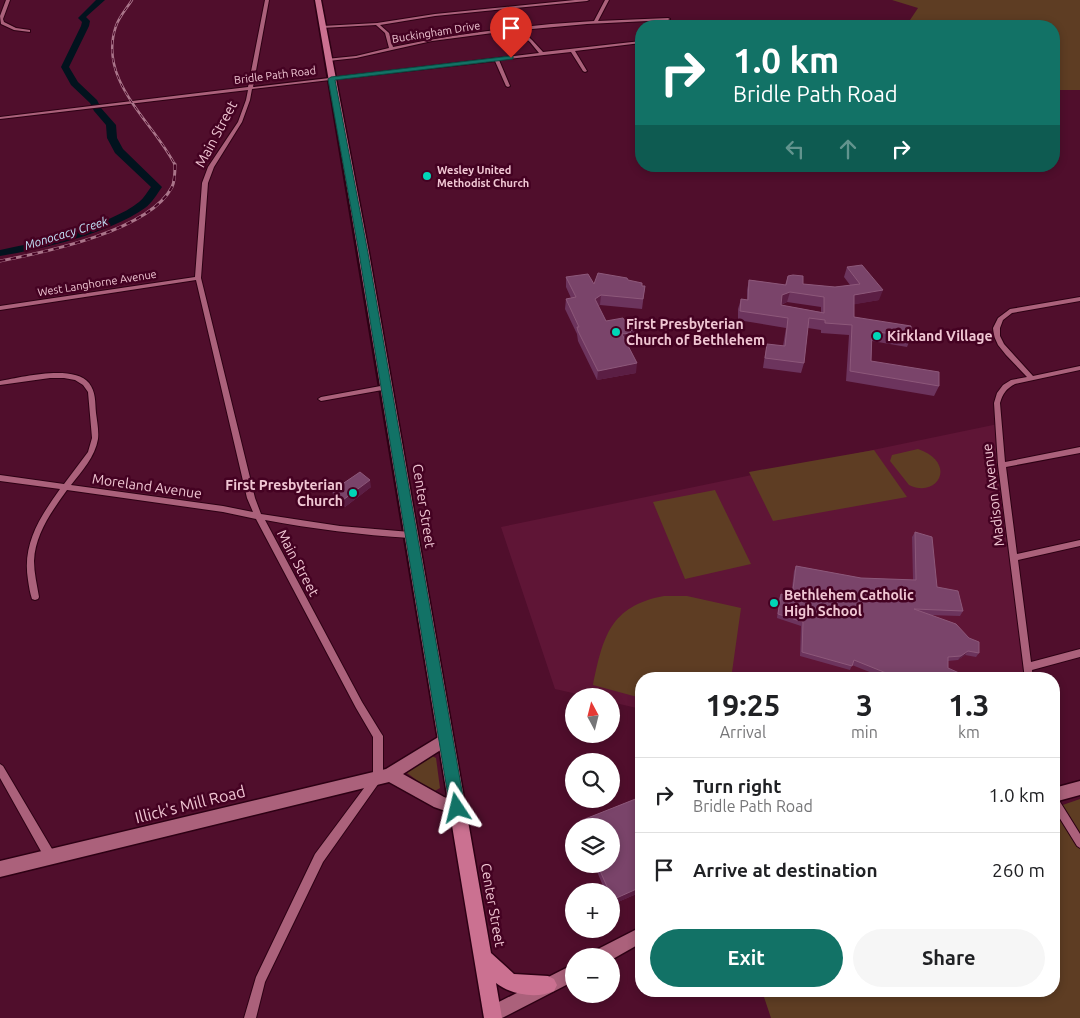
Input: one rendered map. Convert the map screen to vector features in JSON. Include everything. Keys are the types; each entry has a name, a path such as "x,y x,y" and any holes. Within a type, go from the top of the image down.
{"main road":[{"name":"Center Street","path":"318,0 364,253 410,535 483,958 490,1016"},
{"path":"483,958 512,984 548,986"}],"street":[{"path":"8,0 1,19 2,23 15,30 29,31"},
{"name":"Main Street","path":"267,0 252,88 240,122 211,167 205,183 198,278 246,485 259,517 355,697 378,736 384,776"},
{"path":"322,27 377,24 435,15 587,0"},
{"path":"596,22 607,0"},
{"name":"Buckingham Drive","path":"644,20 668,19"},
{"name":"Buckingham Drive","path":"328,60 356,57 391,48 442,39 517,29 635,20"},
{"path":"377,24 387,33 391,48"},
{"path":"517,29 531,40 542,54"},
{"name":"Bridle Path Road","path":"0,118 635,43"},
{"path":"572,50 585,70"},
{"path":"496,59 508,86"},
{"name":"West Langhorne Avenue","path":"0,308 198,278"},
{"path":"1032,377 1000,342 995,333 997,323 1001,317 1010,312 1080,299"},
{"name":"Madison Avenue","path":"1029,672 1002,465 997,403 1004,387 1013,382 1080,368"},
{"path":"0,383 54,374 73,377 90,387 95,438 90,453 48,514 33,544 30,565 35,597"},
{"path":"321,399 386,387"},
{"path":"1002,465 1080,450"},
{"name":"Moreland Avenue","path":"0,478 223,509 259,517 383,534 410,535"},
{"path":"1014,558 1080,543"},
{"path":"1028,667 1080,654"},
{"name":"Illick's Mill Road","path":"0,869 384,776 445,739"},
{"path":"0,769 51,858"},
{"path":"250,1018 260,981 319,858 384,776 406,782 440,804 457,808"},
{"path":"1060,793 1080,788"},
{"path":"1060,810 1080,843"},
{"path":"617,948 635,938"},
{"path":"490,1016 565,977"}],"shaded area":[{"path":"892,0 1080,0 1080,90 1060,90 1060,20 910,20 918,8"},
{"name":"Bethlehem Catholic High School","path":"998,424 1031,672 635,672 635,708 620,704 620,688 565,688 565,691 555,689 501,527"},
{"path":"918,449 930,455 938,462 939,478 928,487 919,488 909,485 890,461 892,455"},
{"path":"874,450 907,497 773,521 749,472"},
{"path":"715,490 751,564 685,579 653,502"},
{"path":"664,596 687,596 741,608 732,672 635,672 635,696 620,692 620,688 604,688 593,685 601,652 612,626 620,616 632,607"},
{"path":"432,756 436,758 440,788 433,792 407,773 427,757"},
{"path":"1080,799 1080,1018 771,1018 764,997 1060,997 1060,806"}],"building":[{"path":"862,265 883,290 854,295 854,317 911,326 911,337 872,331 871,361 939,372 939,386 850,371 852,325 825,323 825,320 809,318 804,363 765,358 767,344 785,346 788,318 740,311 741,299 748,300 749,280 786,285 788,276 793,275 803,276 803,284 835,287 860,284 847,267","holes":["790,292 824,297 824,313 781,305 782,295"]},
{"name":"First Presbyterian Church of Bethlehem","path":"598,273 627,278 628,280 642,283 642,286 645,286 643,299 601,295 595,299 606,321 623,318 624,320 631,320 636,329 630,331 631,333 622,334 637,363 598,371 578,331 577,327 579,327 566,299 576,297 566,277 588,274 594,284"},
{"path":"360,472 370,480 343,500 332,491"},
{"name":"Bethlehem Catholic High School","path":"915,532 932,537 937,587 958,591 963,611 914,609 956,624 969,638 979,642 979,653 968,651 961,656 948,657 948,668 957,672 884,672 854,660 852,666 802,652 803,622 778,614 781,594 792,597 796,566 861,578 916,580"},
{"path":"635,799 635,890 620,896 620,883 605,883 601,873 620,873 620,818 588,818 613,808 620,808 620,805"}],"waterway":[{"name":"Monocacy Creek","path":"0,253 52,241 94,228 129,213 142,205 157,187 119,151 112,138 111,125 97,109 94,102 74,83 65,67 69,55 85,26 86,21 82,18 101,0"}],"railway":[{"path":"132,0 116,26 112,46 114,65 130,100 175,165"},
{"path":"0,261 43,252 95,237 142,216 160,202 172,187 175,165"}],"place":[{"name":"Wesley United Methodist Church","path":"427,176"},
{"name":"First Presbyterian Church of Bethlehem","path":"616,332"},
{"name":"Kirkland Village","path":"877,336"},
{"name":"First Presbyterian Church","path":"353,493"},
{"name":"Bethlehem Catholic High School","path":"774,603"}],"route":[{"path":"457,808 364,253 331,79 511,58"}]}
